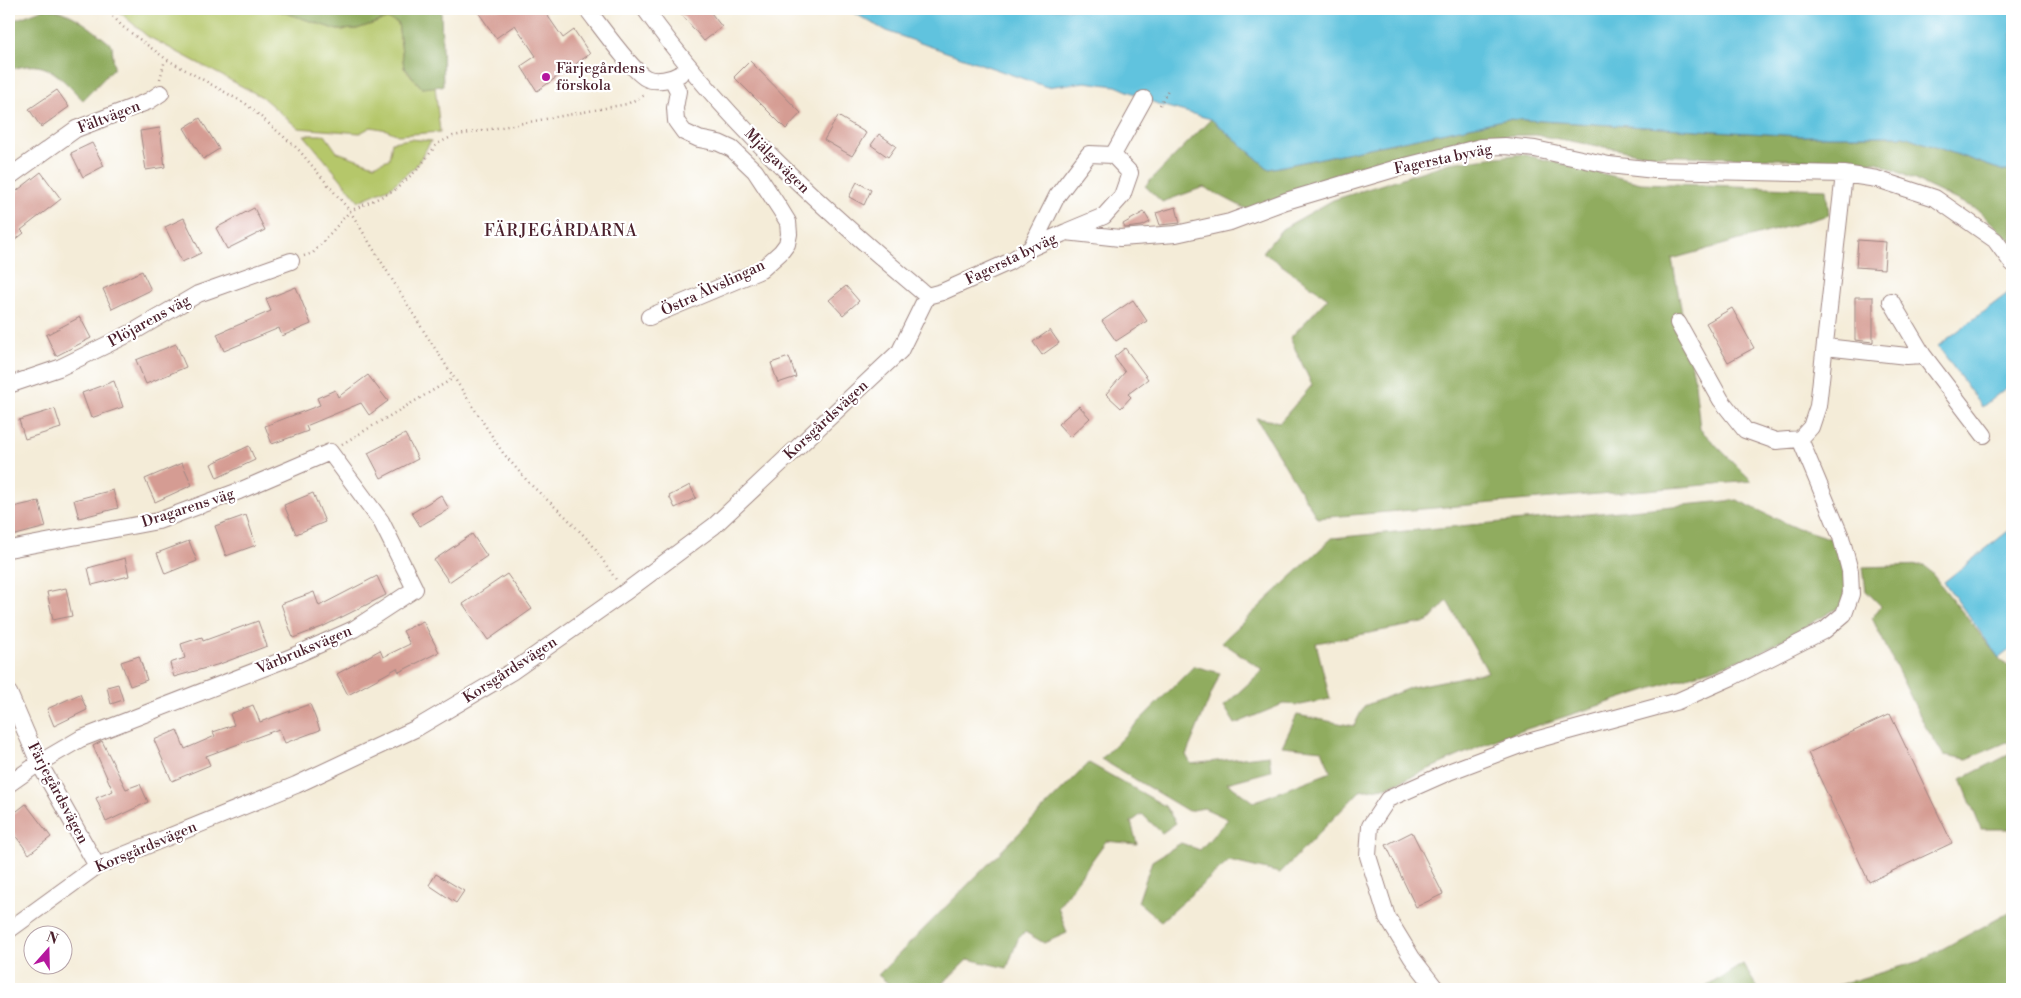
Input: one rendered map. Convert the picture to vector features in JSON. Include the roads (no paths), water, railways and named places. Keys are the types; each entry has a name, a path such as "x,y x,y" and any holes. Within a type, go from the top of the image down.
{"street":[{"path":"587,9 637,71 648,80 672,79 691,68"},
{"name":"Mjälgavägen","path":"644,9 691,68 758,143 854,234 927,296"},
{"name":"Östra Älvslingan","path":"648,317 761,270 782,252 787,244 789,234 788,222 755,171 732,149 720,143 699,139 684,132 676,121 675,108 678,91 672,79"},
{"name":"Fältvägen","path":"9,177 76,129 149,101 161,93"},
{"path":"1113,155 1144,99"},
{"name":"Fagersta byväg","path":"927,296 942,292 1009,262 1031,248 1066,232 1120,238 1176,234 1230,222 1286,201 1394,168 1481,147 1505,146 1535,149 1609,165 1655,170 1844,174 1877,179 1935,198 1996,240 2012,263"},
{"path":"1031,248 1057,196 1089,154 1113,155 1130,173 1122,196 1104,216 1066,232"},
{"path":"1678,324 1721,400 1745,430 1776,441 1800,439 1810,427 1818,406 1844,174"},
{"name":"Plöjarens väg","path":"9,385 59,368 133,332 198,294 290,261"},
{"name":"Korsgårdsvägen","path":"9,930 97,866 296,785 415,729 513,671 624,593 714,526 900,351 927,296"},
{"path":"1890,300 1923,355 1984,435"},
{"path":"1825,348 1907,356 1923,355"},
{"path":"1436,989 1412,958 1387,916 1368,856 1370,826 1388,799 1451,771 1528,742 1678,701 1732,677 1825,630 1844,614 1851,594 1850,571 1842,537 1800,439"},
{"name":"Dragarens väg","path":"9,549 158,521 239,491 330,452"},
{"name":"Vårbruksvägen","path":"39,763 80,739 289,658 354,629 414,589 381,521 330,452"},
{"name":"Färjegårdsvägen","path":"9,693 39,763 97,866"},
{"path":"9,784 39,763"}],"water":[{"path":"847,9 2012,9 2012,171 2004,171 1904,136 1801,136 1508,119 1269,169 1211,119 1160,105 1116,86 1085,82 1047,87 886,31"},
{"path":"2008,293 2012,299 2012,383 1982,407 1938,346"},
{"path":"2012,528 2012,648 1999,658 1944,582"}],"place":[{"name":"Färjegårdens förskola","path":"546,77"}],"district":[{"name":"FÄRJEGÅRDARNA","path":"561,231"}]}
